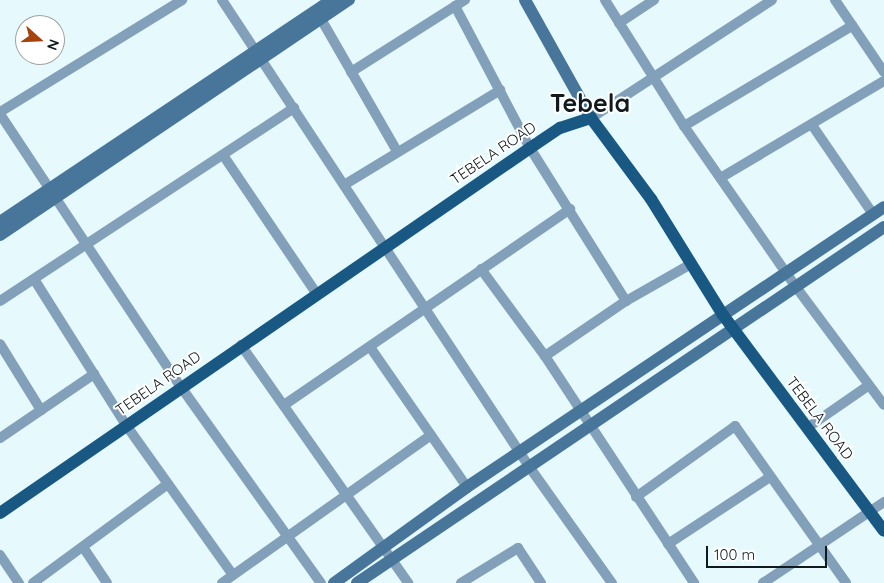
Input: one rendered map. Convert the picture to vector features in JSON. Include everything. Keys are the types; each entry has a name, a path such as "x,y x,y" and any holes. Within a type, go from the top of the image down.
{"main road":[{"path":"0,235 54,192 258,54 331,0"},
{"path":"258,54 321,20 349,0"},
{"path":"525,0 591,118"},
{"name":"TEBELA ROAD","path":"0,513 384,246 530,148 560,128 591,118 651,199 723,315 884,531"},
{"path":"0,222 54,192"},
{"path":"357,583 388,552 467,487 580,413 786,270 879,210"},
{"path":"334,583 388,552 528,465 587,424 734,330 884,226"}],"street":[{"path":"182,0 0,113 54,192 181,387 320,583"},
{"path":"222,0 425,309 522,452 528,465 612,583"},
{"path":"351,72 464,0"},
{"path":"605,0 684,126 722,177 796,287 884,405"},
{"path":"619,23 654,0"},
{"path":"591,118 651,76 772,0"},
{"path":"835,0 884,72"},
{"path":"455,6 530,148 626,301"},
{"path":"321,20 396,151"},
{"path":"684,126 852,26"},
{"path":"722,177 812,126 884,81"},
{"path":"344,186 396,151 500,90"},
{"path":"0,300 294,108"},
{"path":"812,126 879,210"},
{"path":"223,155 316,293"},
{"path":"284,405 570,209"},
{"path":"545,356 626,301 691,264"},
{"path":"481,269 545,356 587,424 694,583"},
{"path":"34,279 126,425 233,575"},
{"path":"0,344 41,410"},
{"path":"241,345 408,583"},
{"path":"370,346 467,487"},
{"path":"0,438 94,374"},
{"path":"806,428 869,385"},
{"path":"636,497 735,426 846,583"},
{"path":"222,583 431,435"},
{"path":"668,544 770,477"},
{"path":"33,583 168,484"},
{"path":"764,583 820,546 868,510 884,502"},
{"path":"83,548 107,583"},
{"path":"460,583 475,579 518,548 541,583"},
{"path":"0,555 19,583"}],"district":[{"name":"Tebela","path":"590,103"}]}
